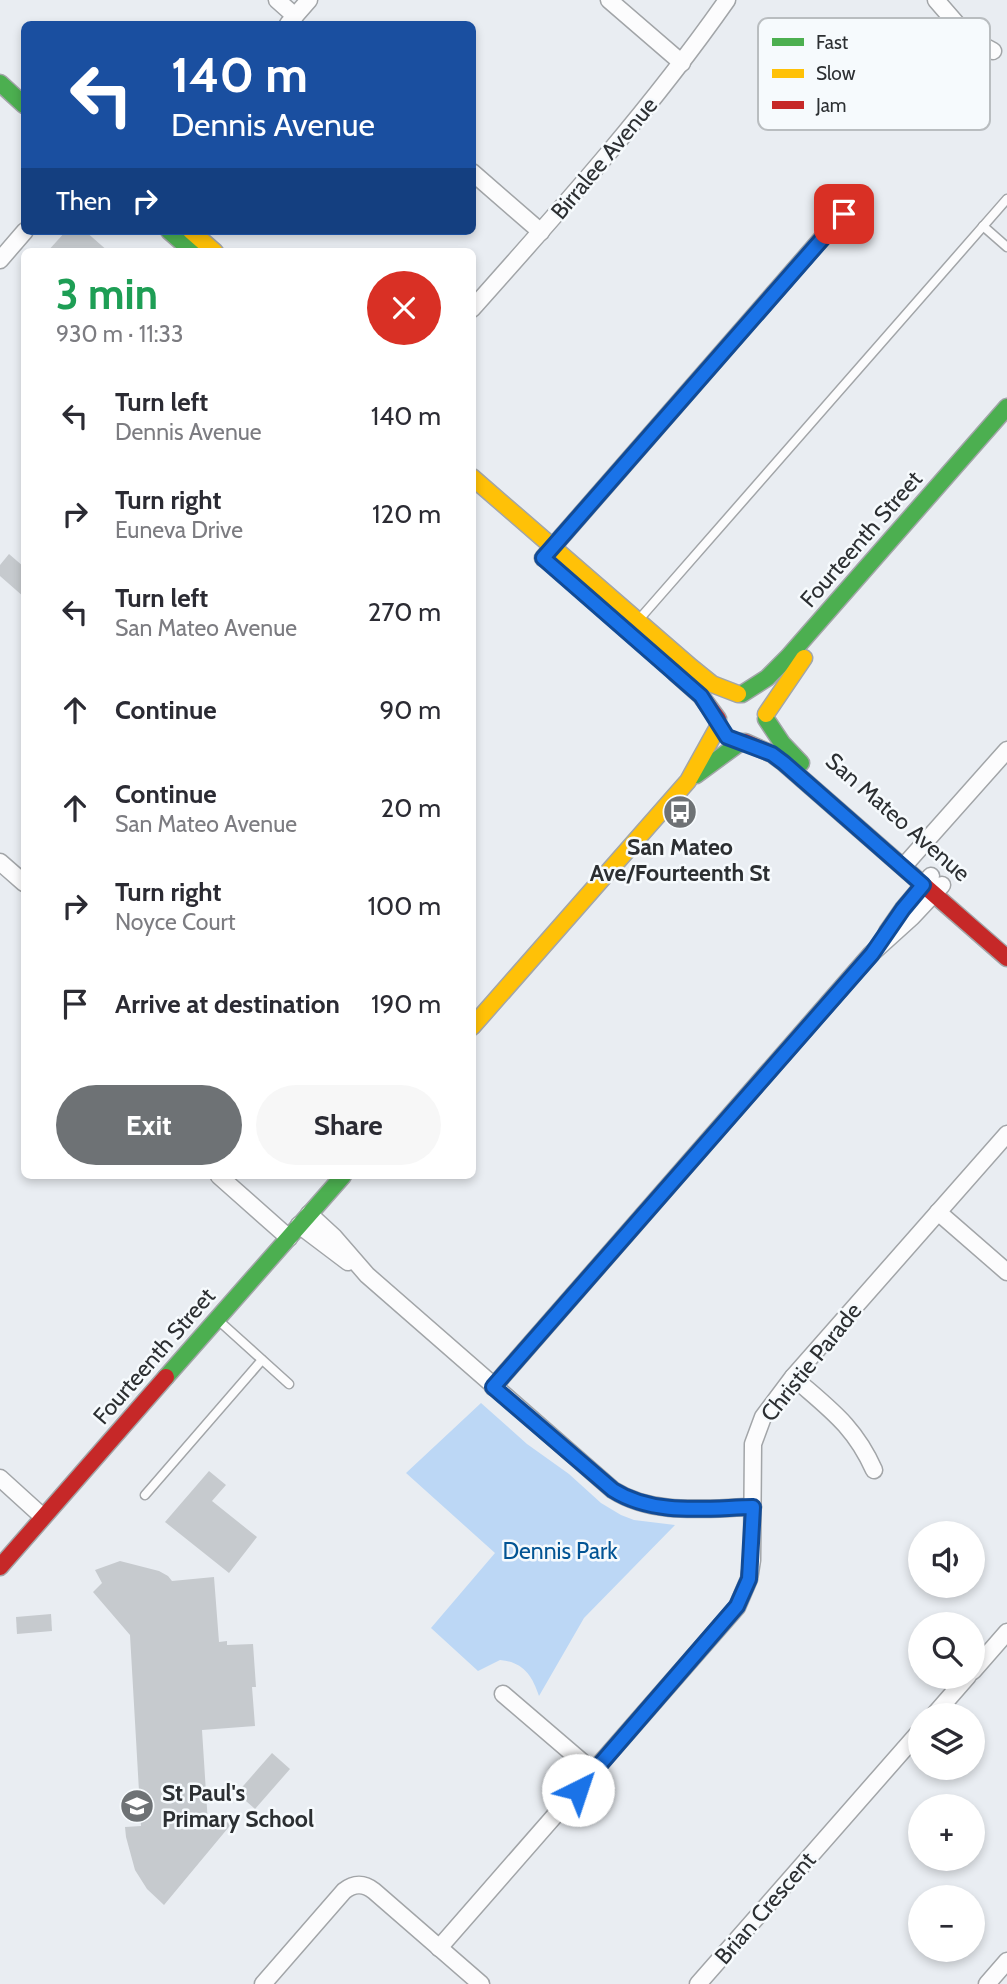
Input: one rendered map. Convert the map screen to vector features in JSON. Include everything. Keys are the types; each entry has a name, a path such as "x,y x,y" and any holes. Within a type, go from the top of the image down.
{"street":[{"path":"277,0 292,20 309,0"},
{"path":"609,0 681,63"},
{"name":"Birralee Avenue","path":"476,305 622,139 727,0"},
{"path":"936,0 952,18"},
{"path":"4,77 21,84"},
{"path":"4,77 21,101"},
{"path":"476,175 541,232"},
{"path":"548,553 844,214"},
{"path":"0,260 22,235"},
{"path":"174,235 188,248"},
{"path":"196,235 210,248"},
{"name":"Fourteenth Street","path":"740,694 767,678 788,657 1007,407"},
{"name":"Fourteenth Street","path":"766,716 797,666 1007,426"},
{"path":"476,481 548,553 633,627 701,696 727,737 743,742"},
{"path":"476,500 548,553"},
{"path":"476,1022 688,781 743,742 758,737 762,732 766,716 755,697 712,684 633,627"},
{"path":"688,781 719,722 719,712 726,700 740,694"},
{"name":"San Mateo Avenue","path":"766,716 793,755 1007,958"},
{"name":"San Mateo Avenue","path":"743,742 772,754 907,863"},
{"path":"907,863 1007,750"},
{"path":"0,862 21,880"},
{"path":"493,1387 932,885"},
{"name":"San Mateo Avenue","path":"932,885 1007,943"},
{"name":"Christie Parade","path":"439,1948 737,1606 749,1579 753,1444 769,1406 1007,1134"},
{"path":"224,1179 299,1226 334,1237 367,1275 493,1387 627,1499 642,1505 670,1508 753,1507"},
{"name":"Fourteenth Street","path":"0,1567 340,1179"},
{"path":"938,1213 1007,1272"},
{"path":"793,1377 848,1426 865,1450 874,1470"},
{"path":"0,1478 43,1517"},
{"path":"985,1657 1007,1632"},
{"path":"944,1703 957,1689"},
{"path":"503,1694 594,1772"},
{"name":"Brian Crescent","path":"698,1984 908,1745"},
{"path":"263,1984 344,1891 350,1886 364,1885 481,1984"},
{"path":"987,1984 1007,1961"}],"lane":[{"path":"633,627 1007,198"},
{"path":"983,226 1007,247"},
{"path":"217,1319 289,1384"},
{"path":"145,1495 262,1360"}],"green space":[{"name":"Dennis Park","path":"481,1403 601,1503 634,1520 675,1525 584,1618 539,1696 530,1676 521,1667 500,1660 478,1671 431,1628 495,1553 406,1473"}],"building":[{"path":"62,235 90,235 104,248 51,248"},
{"path":"9,554 21,564 21,594 0,576 0,565"},
{"path":"209,1471 226,1485 212,1501 257,1537 229,1573 165,1522"},
{"path":"120,1561 159,1571 172,1581 214,1577 219,1642 227,1641 227,1645 253,1644 255,1726 202,1730 208,1824 233,1822 164,1905 147,1889 135,1870 126,1837 125,1827 141,1826 130,1635 93,1592 102,1583 95,1570"},
{"path":"51,1614 52,1631 17,1634 16,1617"},
{"path":"272,1753 290,1769 255,1809 237,1793"}],"traffic: fast":[{"path":"0,83 21,102"},
{"path":"174,235 188,248"},
{"path":"742,694 767,678 788,657 1007,407"},
{"path":"766,719 782,743 801,763"},
{"path":"696,775 741,742"},
{"path":"166,1377 340,1179"}],"traffic: slow":[{"path":"196,235 210,248"},
{"path":"476,480 691,667 712,684 738,694"},
{"path":"766,714 804,658"},
{"path":"476,1022 688,781 719,725"}],"traffic: jam":[{"path":"675,673 701,696 718,719"},
{"path":"745,742 772,754 784,763 1007,958"},
{"path":"0,1567 166,1377"}],"place":[{"name":"San Mateo Ave/Fourteenth St","path":"680,812"},
{"name":"St Paul's Primary School","path":"137,1806"}],"route":[{"path":"578,1790 737,1606 749,1579 753,1507 654,1507 627,1499 493,1387 872,954 923,885 784,763 772,754 727,737 710,706 701,696 543,558 844,214"}]}
